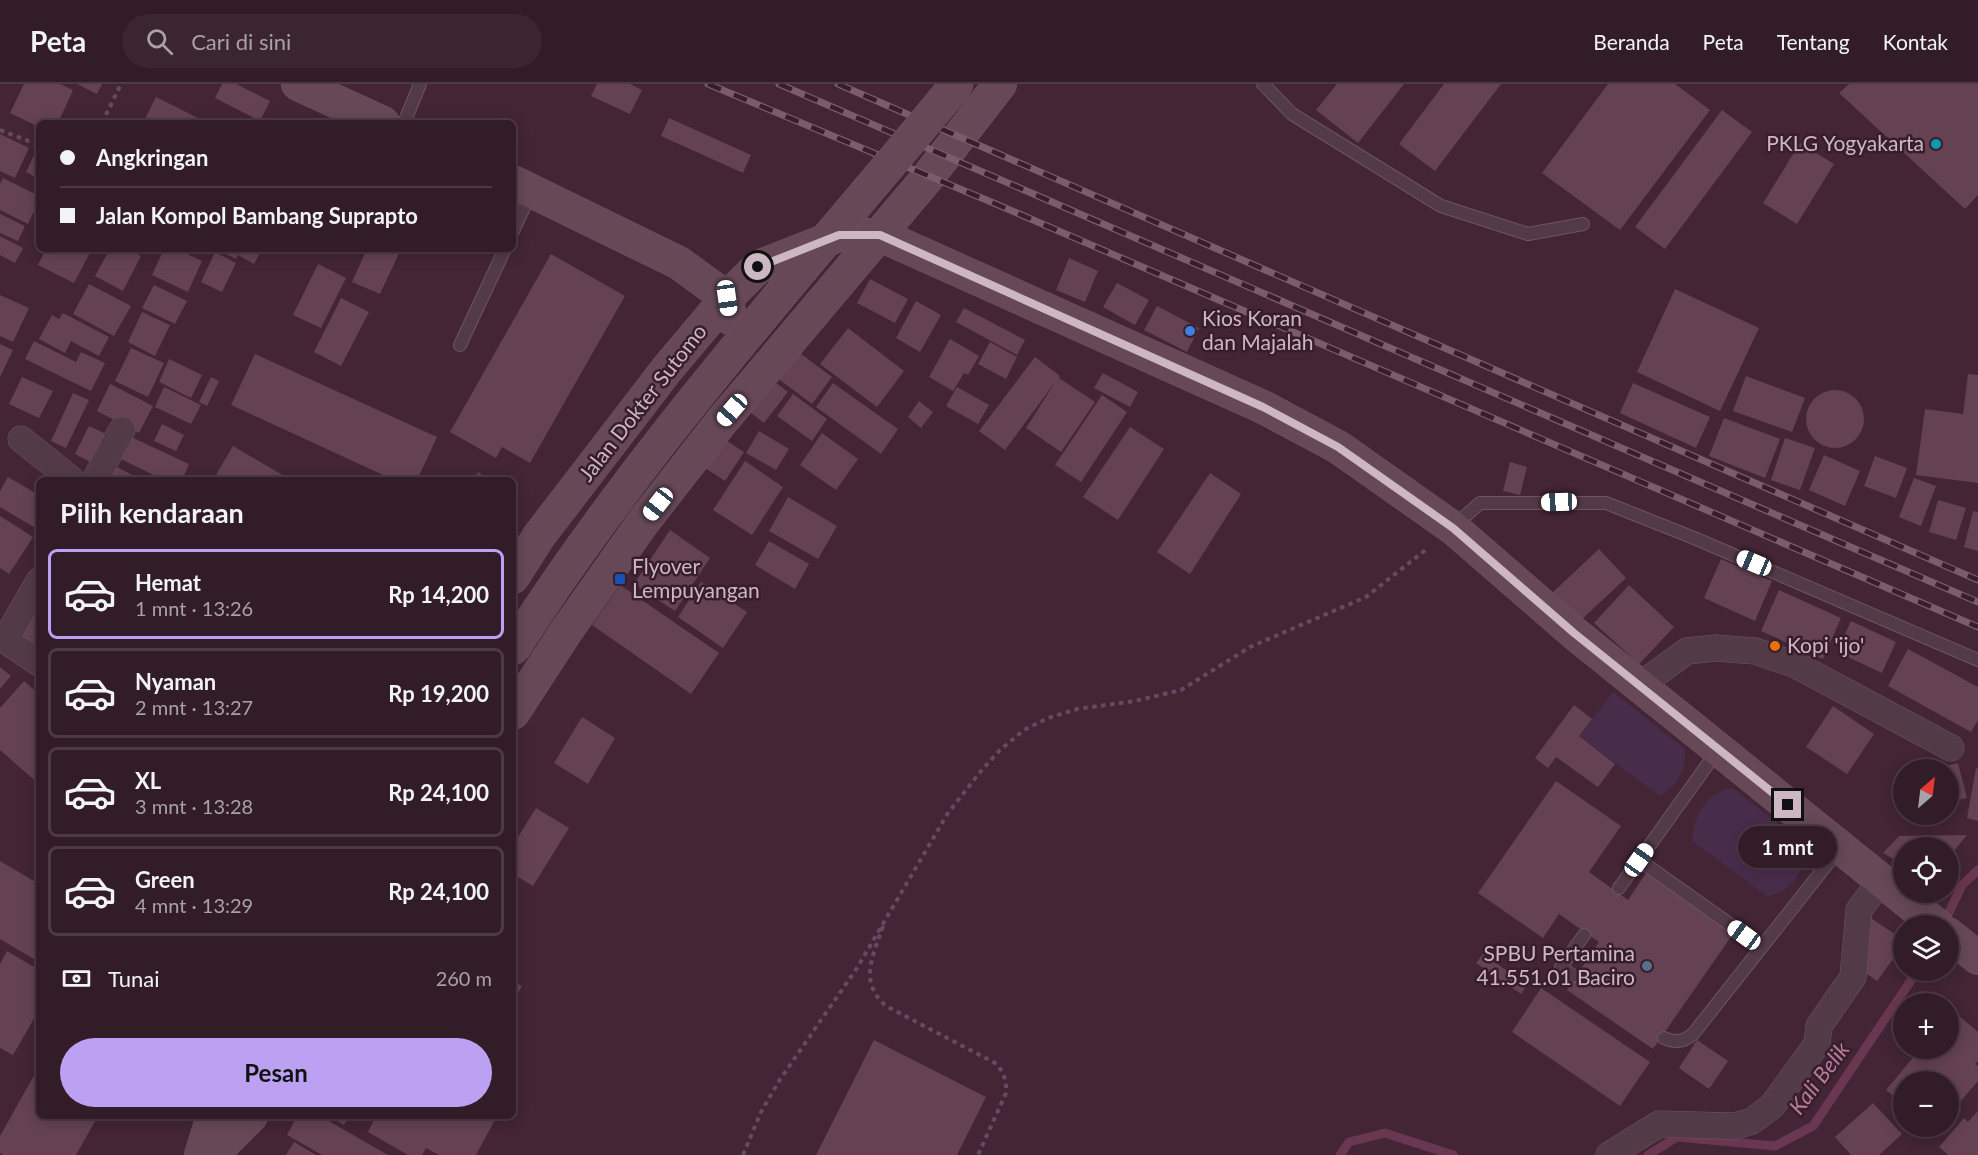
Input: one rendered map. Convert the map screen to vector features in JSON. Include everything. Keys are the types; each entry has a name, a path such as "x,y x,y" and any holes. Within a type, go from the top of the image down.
{"main road":[{"path":"298,84 376,120"},
{"name":"Jalan Dokter Sutomo","path":"516,645 558,578 706,384 957,84"},
{"path":"516,708 603,578 672,486 742,398 928,177 990,91"},
{"path":"522,187 679,263 727,298 742,398"},
{"name":"Jalan Dokter Sutomo","path":"516,572 539,536 667,369 727,298 758,267 839,235 880,235"},
{"path":"880,235 1263,407 1338,447 1453,528 1574,633 1925,915"},
{"path":"610,444 637,441 665,461 672,486"},
{"path":"203,1155 212,1119"},
{"path":"203,1155 226,1119"},
{"path":"212,1155 249,1119"}],"street":[{"path":"97,477 122,430"},
{"path":"21,440 68,477"},
{"path":"36,585 2,640 36,661"},
{"path":"1640,686 1687,651 1716,648 1755,651 1796,665 1951,748"},
{"path":"1609,1155 1659,1124 1735,1126 1752,1121 1772,1106 1817,1044 1819,1026 1853,976 1859,910 1881,880"}],"lane":[{"path":"405,120 420,84"},
{"path":"1263,84 1292,114 1441,206 1528,234 1583,224"},
{"path":"516,216 522,187"},
{"path":"460,345 504,252"},
{"path":"1453,528 1480,503 1606,503 1716,547 1978,660"},
{"path":"1619,888 1719,750"},
{"path":"1664,1038 1679,1042 1693,1034 1841,847"},
{"path":"1639,860 1762,947"},
{"path":"1573,976 1561,967 1584,935"}],"path":[{"path":"103,120 121,84"},
{"path":"0,130 36,144"},
{"path":"743,1155 761,1113 779,1081 857,968 948,813 1000,750 1024,730 1048,718 1077,709 1135,701 1181,690 1250,647 1366,597 1453,528"},
{"path":"886,917 869,968 872,988 878,998 886,1006 997,1064 1004,1073 1006,1093 978,1155"}],"shaded area":[{"path":"1613,692 1685,749 1680,777 1660,796 1579,736"},
{"path":"1733,788 1806,846 1803,863 1796,878 1784,890 1776,894 1767,896 1692,841 1695,822 1703,806 1715,794"}],"building":[{"path":"24,84 60,84 73,90 59,120 36,120 36,126 10,113"},
{"path":"77,84 102,84 97,94"},
{"path":"222,84 236,84 270,101 260,120 258,120 215,98"},
{"path":"597,84 630,84 642,90 630,114 591,96"},
{"path":"1337,84 1404,84 1358,143 1316,110"},
{"path":"1444,84 1501,84 1435,171 1399,144"},
{"path":"1608,84 1675,84 1710,110 1620,230 1542,173"},
{"name":"PKLG Yogyakarta","path":"1849,84 1978,84 1978,195 1965,209 1839,93"},
{"path":"156,97 202,120 144,120"},
{"path":"1722,110 1752,132 1665,249 1635,227"},
{"path":"669,118 751,155 743,173 661,136"},
{"path":"0,134 29,148 15,178 0,171"},
{"path":"1800,143 1834,164 1797,224 1763,203"},
{"path":"36,151 36,177 26,172"},
{"path":"3,178 36,194 36,207 28,224 0,210 0,184"},
{"path":"0,214 25,226 18,241 0,233"},
{"path":"0,236 23,248 15,263 0,255"},
{"path":"44,252 90,252 74,283 38,265"},
{"path":"108,252 133,252 141,256 123,291 95,276"},
{"path":"163,252 183,252 202,261 188,292 152,275"},
{"path":"215,252 236,263 222,292 201,282"},
{"path":"223,252 239,252 236,259"},
{"path":"240,252 260,252 254,264 238,255"},
{"path":"366,252 400,252 380,294 352,282"},
{"path":"551,254 625,296 530,463 502,447 496,458 450,432"},
{"path":"1069,258 1098,271 1085,302 1056,290"},
{"path":"318,264 346,278 321,328 293,315"},
{"path":"870,279 908,299 895,323 857,303"},
{"path":"1117,283 1149,300 1135,325 1103,307"},
{"path":"89,284 131,306 114,336 73,314"},
{"path":"154,285 187,301 175,324 142,308"},
{"path":"1675,289 1759,328 1720,411 1637,372"},
{"path":"0,295 29,308 13,342 0,336"},
{"path":"341,298 369,312 341,366 314,352"},
{"path":"916,301 941,315 920,352 896,338"},
{"path":"1157,306 1199,328 1187,352 1144,330"},
{"path":"964,308 1025,340 1017,355 956,322"},
{"path":"142,312 170,325 155,356 128,342"},
{"path":"63,313 109,337 99,356 71,341 65,353 39,339 52,315 59,319"},
{"path":"848,328 904,371 877,407 820,364"},
{"path":"950,339 979,356 968,375 964,373 953,391 929,377"},
{"path":"34,341 76,362 81,352 105,363 91,391 25,359"},
{"path":"990,342 1017,357 1006,379 978,364"},
{"path":"0,344 13,350 0,377"},
{"path":"131,348 164,363 148,397 115,381"},
{"path":"796,350 832,377 812,404 776,377"},
{"path":"255,354 437,437 418,477 387,477 231,405"},
{"path":"1035,357 1060,376 1059,378 1095,402 1061,452 1026,428 1056,381 1005,450 979,431"},
{"path":"169,359 202,375 191,398 159,382"},
{"path":"1103,373 1138,392 1130,407 1094,388"},
{"path":"1968,374 1978,375 1978,483 1916,475 1925,409 1963,414"},
{"path":"1746,376 1805,398 1792,432 1733,411"},
{"path":"22,377 53,391 39,418 9,404"},
{"path":"211,377 219,381 207,406 199,402"},
{"path":"771,379 788,392 764,423 747,410"},
{"path":"833,383 898,429 881,454 816,407"},
{"path":"1633,383 1710,417 1696,448 1620,413"},
{"path":"110,384 153,406 139,433 97,411"},
{"path":"164,387 201,405 191,424 155,407"},
{"path":"957,387 989,405 978,424 946,406"},
{"path":"1835,390 1851,395 1859,403 1864,419 1859,435 1851,443 1835,448 1819,443 1811,435 1806,419 1811,403 1819,395"},
{"path":"73,393 89,400 66,448 51,441"},
{"path":"793,394 827,419 812,441 777,416"},
{"path":"1102,395 1127,412 1081,482 1055,465"},
{"path":"919,401 933,412 921,428 908,417"},
{"path":"1724,418 1780,439 1765,478 1709,456"},
{"path":"162,424 184,435 176,451 154,441"},
{"path":"89,426 106,434 92,463 75,454"},
{"path":"1130,427 1164,449 1118,520 1083,497"},
{"path":"759,431 789,449 776,470 746,453"},
{"path":"822,433 858,459 836,490 800,465"},
{"path":"718,435 744,452 725,481 699,464"},
{"path":"131,437 189,464 183,477 158,477 121,459"},
{"path":"1785,438 1815,448 1800,490 1771,480"},
{"path":"233,446 286,477 215,477"},
{"path":"1824,455 1860,471 1845,506 1809,490"},
{"path":"1875,456 1907,468 1896,498 1864,486"},
{"path":"745,461 783,487 752,535 713,510"},
{"path":"1510,462 1527,467 1520,495 1503,491"},
{"path":"109,463 136,477 102,477"},
{"path":"478,472 486,477 475,477"},
{"path":"1210,473 1241,494 1190,574 1157,552"},
{"path":"8,477 36,493 36,528 0,507 0,491"},
{"path":"1914,478 1936,486 1921,526 1899,517"},
{"path":"788,497 837,526 818,559 769,531"},
{"path":"1938,500 1966,508 1956,540 1929,532"},
{"path":"1973,511 1978,512 1978,551 1964,547"},
{"path":"0,516 33,537 9,574 0,568"},
{"path":"670,530 710,558 675,611 634,584"},
{"path":"769,541 809,564 795,589 755,565"},
{"path":"1599,549 1626,578 1579,622 1552,593"},
{"path":"1721,559 1772,581 1755,621 1704,598"},
{"path":"701,582 747,612 723,648 678,617"},
{"path":"620,585 719,653 691,694 592,625"},
{"path":"1629,585 1674,627 1639,664 1594,623"},
{"path":"1779,590 1841,618 1823,659 1761,631"},
{"path":"26,608 36,613 36,646 13,634"},
{"path":"1851,621 1896,642 1882,673 1837,652"},
{"path":"1908,649 1978,687 1978,720 1971,732 1888,686"},
{"path":"0,667 11,676 0,689"},
{"path":"24,681 36,691 36,781 0,750 0,708"},
{"path":"1574,705 1592,719 1579,736 1615,764 1598,787 1556,757 1548,768 1535,758"},
{"path":"1833,706 1874,734 1847,774 1806,747"},
{"path":"582,717 615,738 588,784 554,763"},
{"path":"1959,767 1967,798 1959,800"},
{"path":"1976,768 1978,769 1978,821 1967,818"},
{"name":"SPBU Pertamina 41.551.01 Baciro","path":"1556,781 1621,826 1589,872 1628,900 1648,870 1735,931 1653,1049 1567,990 1599,942 1559,914 1543,938 1478,893"},
{"path":"536,808 569,828 533,886 516,876 516,840"},
{"path":"1967,835 1959,845 1959,837 1899,836"},
{"path":"1893,842 1893,859 1883,853"},
{"path":"0,861 36,882 36,960 0,939"},
{"path":"1863,913 1893,933 1893,959 1877,981 1858,968"},
{"path":"7,951 36,968 36,1015 13,1055 0,1048 0,964"},
{"path":"1483,954 1527,985 1521,994 1476,963"},
{"path":"516,983 522,986 516,996"},
{"path":"1541,988 1650,1062 1620,1106 1512,1032"},
{"path":"1959,1016 1978,1032 1978,1061 1975,1064 1978,1066 1978,1081 1959,1103 1959,1071 1902,1071 1912,1059 1959,1059"},
{"path":"874,1040 986,1097 957,1155 816,1155"},
{"path":"1697,1040 1728,1061 1709,1089 1679,1068"},
{"path":"36,1072 36,1119 96,1119 76,1155 3,1155 0,1153 0,1136"},
{"path":"1893,1082 1893,1096 1886,1090"},
{"path":"1873,1103 1893,1124 1893,1137 1899,1137 1879,1155 1851,1155 1835,1137"},
{"path":"1978,1111 1978,1155 1948,1155 1939,1147 1948,1137 1959,1137 1959,1124 1964,1118 1968,1122"},
{"path":"295,1119 325,1119 388,1155 322,1155 287,1135"},
{"path":"334,1119 347,1119 344,1125"},
{"path":"374,1119 495,1119 476,1155 439,1155 426,1148 422,1155 408,1155 368,1132"},
{"path":"294,1142 316,1155 286,1155"}],"waterway":[{"name":"Kali Belik","path":"1948,915 1962,885 1978,870"},
{"name":"Kali Belik","path":"1648,1155 1677,1137 1775,1146 1813,1126 1911,981"},
{"name":"Kali Belik","path":"1340,1155 1349,1142 1385,1133 1453,1155"}],"railway":[{"path":"708,84 996,204 1978,627"},
{"path":"779,84 1978,602"},
{"path":"838,84 1978,580"}],"place":[{"name":"PKLG Yogyakarta","path":"1936,144"},
{"name":"Kios Koran dan Majalah","path":"1190,331"},
{"name":"Flyover Lempuyangan","path":"620,579"},
{"name":"Kopi 'ijo'","path":"1775,646"},
{"name":"SPBU Pertamina 41.551.01 Baciro","path":"1647,966"}],"route":[{"path":"758,267 839,235 880,235 1263,407 1338,447 1453,528 1574,633 1788,805"}]}
